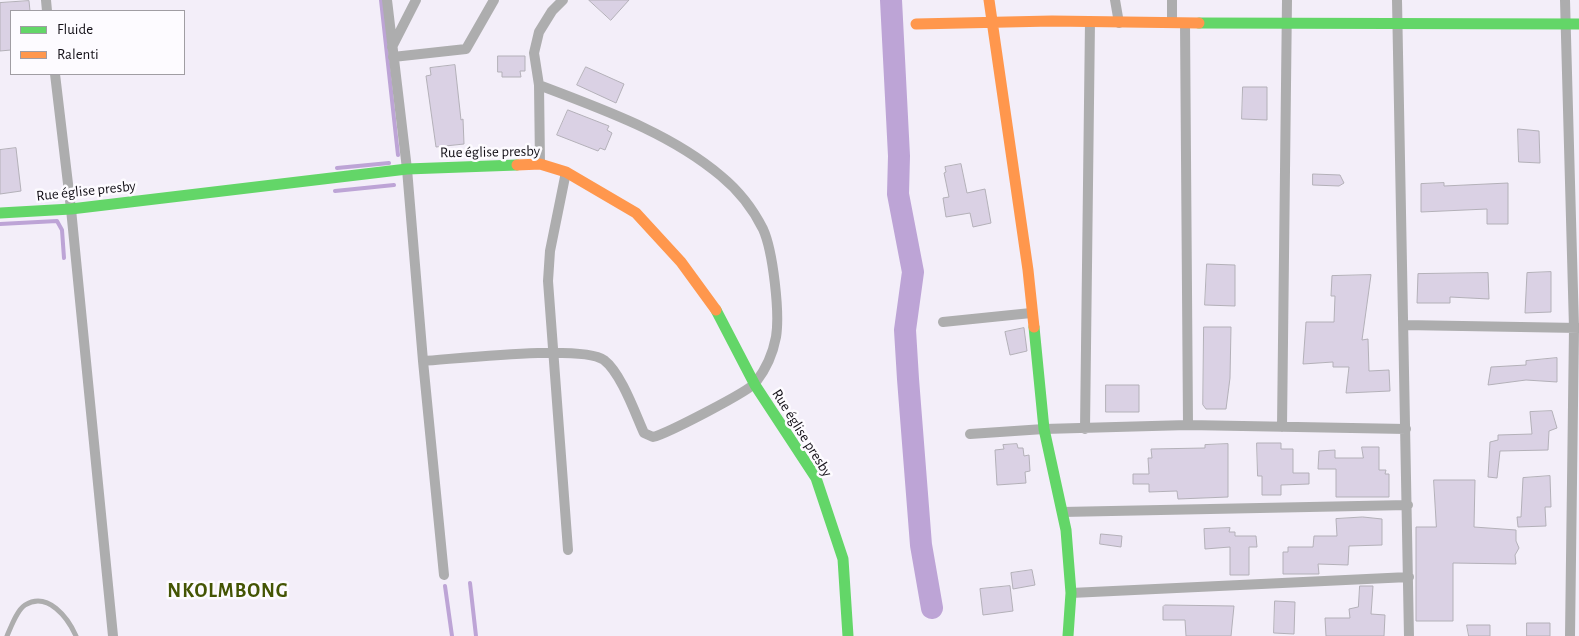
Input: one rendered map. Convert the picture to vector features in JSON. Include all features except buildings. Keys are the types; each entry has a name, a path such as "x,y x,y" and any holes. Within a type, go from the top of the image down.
{"street":[{"path":"388,0 392,53 407,169 444,575"},
{"path":"392,53 416,0"},
{"path":"392,53 466,49 494,0"},
{"path":"540,164 539,85 534,53 539,32 552,11 563,0"},
{"path":"988,0 1028,270 1044,430 1066,530 1071,592 1068,636"},
{"path":"1115,0 1119,24"},
{"path":"1172,0 1172,22"},
{"path":"1282,427 1287,0"},
{"path":"1397,0 1409,636"},
{"path":"1565,0 1576,328 1570,636"},
{"path":"1085,428 1090,21"},
{"path":"916,24 1090,21 1119,24 1172,22 1579,24"},
{"path":"1185,23 1188,425"},
{"path":"55,75 71,209 113,636"},
{"path":"423,361 553,353 591,354 604,361 615,374 644,433 653,437 755,385 767,366 776,337 774,280 764,231 753,210 722,176 674,142 589,104 539,85"},
{"name":"Rue église presby","path":"0,213 71,209 407,169 540,164 566,172 636,213 681,262 718,313 755,385 816,478 844,559 848,636"},
{"path":"566,172 550,251 548,281 568,550"},
{"path":"943,322 1031,313"},
{"path":"1404,325 1576,328"},
{"path":"970,434 1188,425 1406,429"},
{"path":"1062,512 1408,506"},
{"path":"1071,592 1409,577"}],"lane":[{"path":"7,636 23,606 32,603 46,604 58,608 76,636"}],"waterway":[{"path":"381,0 398,155"},
{"path":"891,0 899,156 898,194 913,272 905,330 908,379 921,545 932,608"},
{"path":"337,168 389,163"},
{"path":"335,191 394,185"},
{"path":"0,224 57,221 62,230 64,258"},
{"path":"470,583 476,636"},
{"path":"445,586 452,636"}],"traffic: fast":[{"path":"1199,23 1579,24"},
{"path":"0,213 71,209 407,169 517,165"},
{"path":"716,310 755,385 816,478 843,559 848,636"},
{"path":"1034,327 1044,429 1066,530 1071,593 1068,636"}],"traffic: slow":[{"path":"989,0 1028,270 1034,327"},
{"path":"916,24 1052,21 1199,23"},
{"path":"517,165 540,164 566,172 636,213 681,262 716,310"}],"district":[{"name":"NKOLMBONG","path":"228,591"}]}
